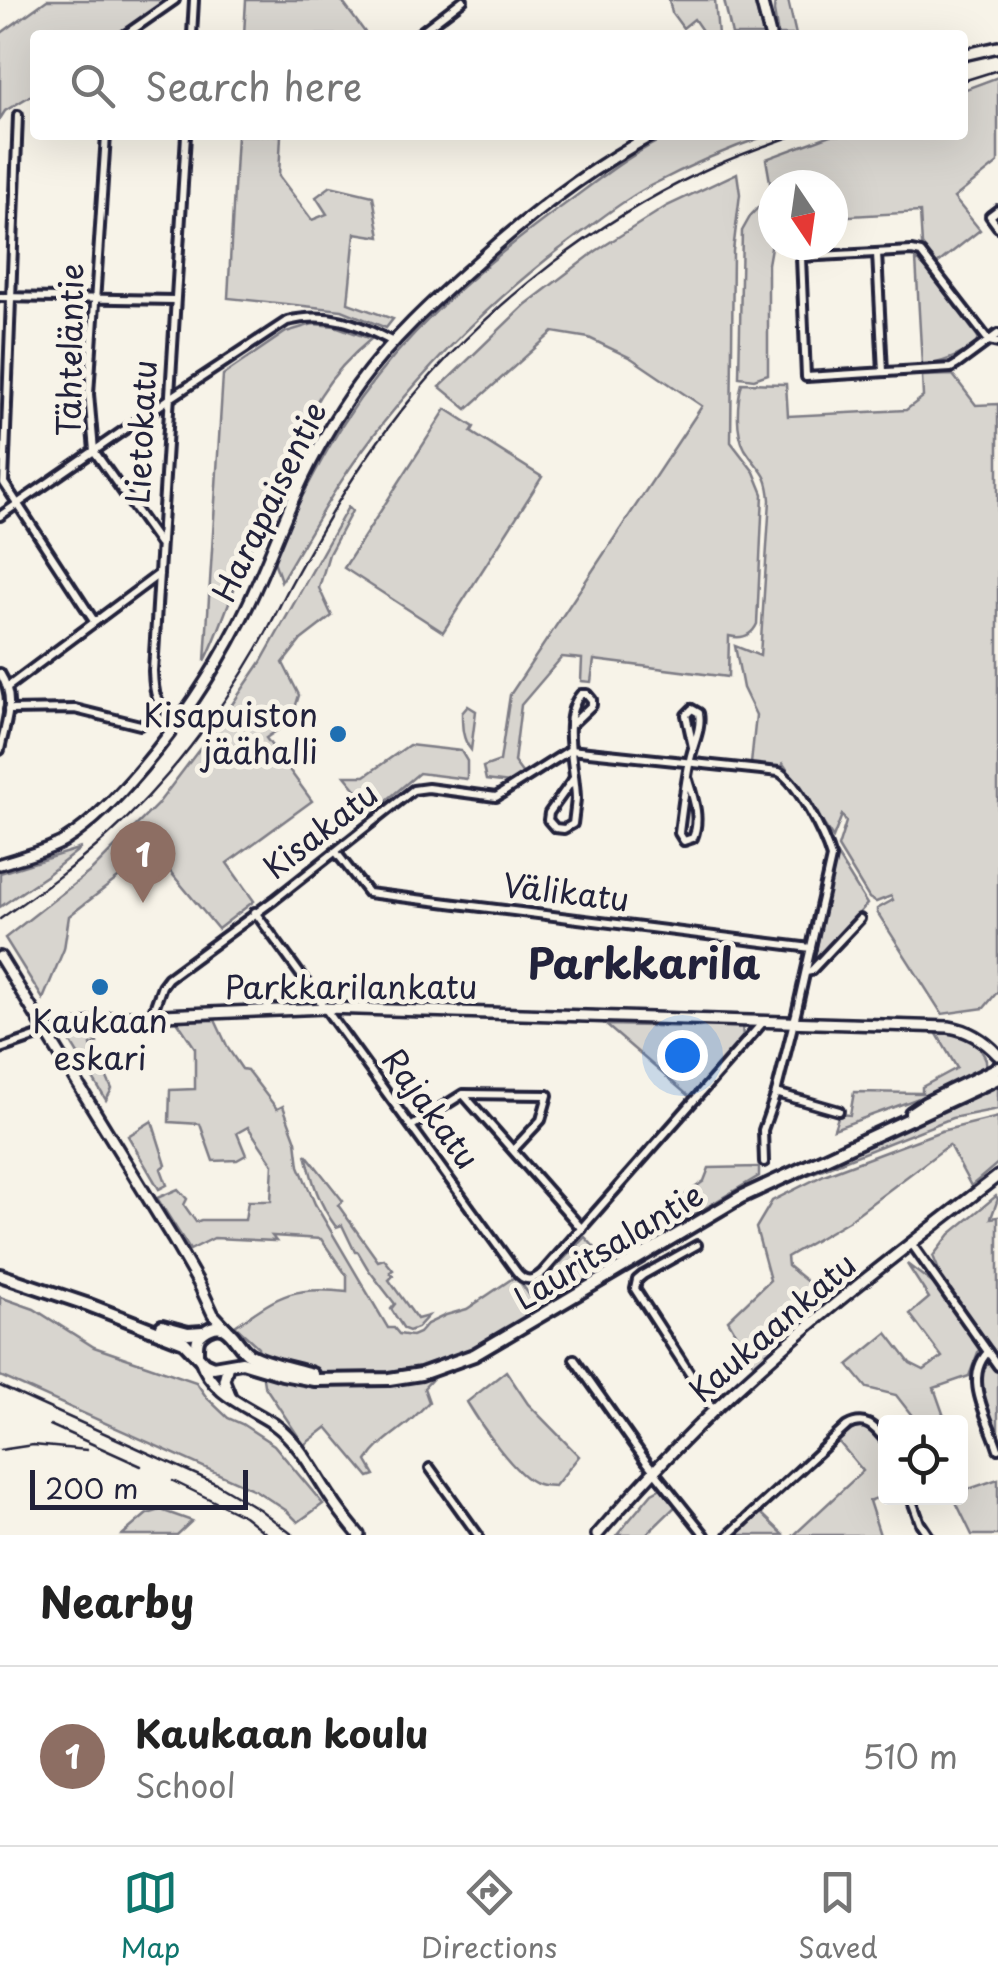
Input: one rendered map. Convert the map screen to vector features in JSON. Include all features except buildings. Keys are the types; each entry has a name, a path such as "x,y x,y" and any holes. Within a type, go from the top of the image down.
{"main road":[{"name":"Lauritsalantie","path":"893,1124 998,1068"},
{"name":"Lauritsalantie","path":"230,1364 246,1362 297,1377 342,1380 406,1377 441,1368 474,1355 708,1214 998,1078"},
{"path":"0,1275 180,1332 203,1332 217,1327 228,1330 237,1342 237,1354 230,1364 213,1367 184,1342 89,1305"},
{"path":"198,1357 196,1344 203,1332"},
{"name":"Lauritsalantie","path":"237,1342 251,1355 342,1380"}],"street":[{"path":"132,30 175,0"},
{"path":"192,30 194,0"},
{"path":"424,30 463,0"},
{"path":"761,0 769,30"},
{"path":"968,53 998,47"},
{"path":"18,115 4,482 94,620"},
{"name":"Tähteläntie","path":"106,140 89,394 94,451 160,545"},
{"name":"Lietokatu","path":"178,722 161,708 153,686 186,140"},
{"name":"Harapaisentie","path":"0,864 62,842 90,822 132,780 178,722 240,621 315,455 358,385 394,343 431,303 508,234 620,152 643,140"},
{"path":"998,210 990,216 998,228"},
{"path":"877,253 883,372"},
{"path":"994,342 920,253 801,257 806,377 951,368 994,342 998,334"},
{"path":"0,297 175,300"},
{"path":"0,516 287,321 308,316 337,318 394,343"},
{"path":"8,686 159,574"},
{"path":"0,672 10,698 0,750"},
{"path":"572,725 592,705 587,694 581,694 574,702 572,725 570,750 574,778 576,798 573,824 555,828 548,820 549,814 574,778"},
{"path":"8,710 75,710 140,725"},
{"path":"688,780 697,827 693,838 684,841 679,833 688,764 693,747 701,717 692,710 686,714 693,747"},
{"path":"570,750 779,772 789,779 826,840 831,858 809,971 763,1130 764,1162"},
{"name":"Kisakatu","path":"152,1014 168,978 413,790 428,788 496,797 570,750"},
{"name":"Välikatu","path":"336,852 368,894 811,948"},
{"name":"Rajakatu","path":"255,912 524,1279 534,1280 582,1230"},
{"path":"809,971 860,920"},
{"path":"0,957 186,1262 217,1320 228,1330"},
{"name":"Parkkarilankatu","path":"0,1049 116,1016 326,1008 962,1029 998,1055"},
{"path":"463,1094 582,1230 764,1021"},
{"path":"776,1093 839,1111"},
{"path":"412,1126 463,1094 548,1096 541,1120 513,1150"},
{"name":"Kaukaankatu","path":"597,1535 653,1470 784,1347 998,1176"},
{"path":"911,1243 998,1366"},
{"path":"696,1245 637,1280 634,1289 714,1411"},
{"path":"203,1332 208,1324 206,1302"},
{"path":"988,1352 978,1368 976,1384 998,1448"},
{"path":"198,1357 217,1387 290,1438 359,1535"},
{"path":"574,1359 653,1470 706,1535"},
{"path":"230,1364 224,1385 235,1401"},
{"path":"730,1535 847,1426 856,1421 871,1424 878,1432"},
{"path":"430,1468 478,1535"},
{"path":"914,1505 928,1535"}],"shaded area":[{"path":"47,0 166,0 124,30 30,30 30,96 5,111 0,119 0,34"},
{"path":"246,0 341,0 363,30 244,30"},
{"path":"669,0 715,0 718,30 702,30 694,19 683,28 672,13"},
{"path":"724,0 754,0 762,30 731,30"},
{"path":"775,0 788,0 795,30 777,30"},
{"path":"998,77 998,163 954,198 980,230 937,264 922,245 920,212 848,216 848,170 768,170 766,159 817,140 968,140 968,88"},
{"path":"237,140 281,140 279,176 312,220 327,214 316,197 331,186 373,196 380,237 355,233 348,303 393,319 386,328 342,310 228,298"},
{"path":"661,140 754,140 693,165 632,197 554,254 476,321 428,370 369,441 281,581 272,555 335,437 392,359 446,301 506,249"},
{"path":"737,173 740,194 733,251 731,442 754,472 763,494 757,624 745,636 729,636 728,677 594,660 591,682 581,681 582,659 562,657 521,705 514,762 523,774 510,783 486,780 483,767 500,761 510,695 702,406 631,358 589,338 553,332 467,409 440,387 525,305 596,251 667,206"},
{"path":"758,208 758,260 769,260 768,374 754,379 739,377 742,231"},
{"path":"916,259 978,337 976,345 956,356 922,365"},
{"path":"313,324 335,326 371,339 339,370 308,417 205,661 223,375 286,332"},
{"path":"953,375 976,405 998,404 998,991 984,1008 942,1014 877,912 893,900 891,896 876,902 869,898 838,847 846,822 842,815 833,838 782,762 784,768 751,764 756,715 743,688 735,646 760,656 770,500 765,477 742,442 738,416 742,383 786,384 788,416 906,410 923,397 922,376"},
{"path":"446,409 474,427 471,432 542,477 443,632 344,568"},
{"path":"348,507 352,511 329,554 319,588 332,616 301,640 283,663 299,695 291,721 266,738 312,801 227,863 254,901 218,929 153,851 69,916 64,949 43,999 5,938 92,870 157,805 261,662"},
{"path":"468,706 476,711 471,750 462,723 462,713"},
{"path":"409,745 461,751 467,761 467,779 419,773 374,811 345,776 365,776"},
{"path":"81,848 47,875 0,907 0,873"},
{"path":"836,854 867,904 813,966 834,863"},
{"path":"215,1020 242,1069 247,1070 277,1109 283,1106 296,1141 299,1166 315,1204 388,1328 412,1336 427,1324 467,1309 516,1276 540,1310 476,1349 450,1360 424,1388 429,1402 367,1461 375,1475 369,1477 327,1427 304,1445 264,1385 258,1347 235,1326 287,1295 312,1290 347,1292 347,1276 321,1239 214,1238 190,1250 157,1198 178,1189 187,1199 184,1205 196,1222 245,1220 248,1201 271,1201 273,1164 248,1127 237,1133 246,1155 237,1160 213,1161 200,1124 169,1122 170,1090 195,1089 195,1048 177,1021"},
{"path":"606,1025 700,1027 742,1025 743,1038 691,1098"},
{"path":"92,1029 97,1043 91,1045 97,1070 103,1069 112,1089 106,1100 67,1036"},
{"path":"955,1033 980,1048 986,1061 982,1071 932,1096 935,1092 834,1129 839,1114 850,1115 854,1092 922,1093 922,1087 957,1068 937,1034"},
{"path":"998,1083 998,1109 952,1118 793,1181 793,1177"},
{"path":"998,1117 998,1163 971,1186 949,1145 848,1221 787,1257 788,1266 831,1301 754,1365 728,1320 770,1280 756,1228 772,1201 824,1175 941,1131"},
{"path":"152,1121 166,1165 161,1169 167,1185 159,1189 128,1136"},
{"path":"306,1154 343,1201 338,1205 378,1261 384,1259 393,1270 389,1280 417,1319 428,1316 417,1328 404,1329 391,1309 395,1304 355,1252 342,1225 336,1227 330,1218 317,1192"},
{"path":"759,1167 759,1176 619,1259 608,1252 704,1181 709,1168"},
{"path":"996,1196 991,1218 998,1217 998,1358 942,1278 933,1256 950,1234"},
{"path":"585,1237 610,1264 548,1304 535,1289"},
{"path":"907,1264 935,1285 980,1347 969,1376 934,1388 944,1415 912,1415 896,1395 867,1388 848,1365 887,1333 910,1363 924,1370 942,1357 910,1314 929,1298"},
{"path":"0,1297 34,1309 94,1347 196,1382 228,1418 274,1445 323,1504 298,1522 255,1490 0,1376"},
{"path":"989,1358 998,1371 998,1436 981,1388"},
{"path":"506,1371 528,1404 579,1456 555,1486 538,1484 519,1471 467,1402"},
{"path":"857,1426 867,1428 878,1440 878,1498 869,1501 880,1535 794,1535 863,1471 838,1441"},
{"path":"998,1479 998,1535 972,1535 957,1505 968,1505 968,1486"},
{"path":"663,1487 677,1505 646,1535 617,1535 652,1493"},
{"path":"161,1510 192,1521 177,1535 122,1535 147,1514"},
{"path":"760,1512 784,1535 735,1535"}],"railway":[{"path":"968,79 998,70"},
{"path":"0,919 108,836 190,747 263,639 336,504 385,432 452,353 529,282 613,221 703,171 781,140"},
{"path":"0,1386 217,1484 293,1535"},
{"path":"50,1425 141,1466"},
{"path":"0,1450 33,1445 87,1450"},
{"path":"173,1481 244,1516 268,1535"}],"place":[{"name":"Kisapuiston jäähalli","path":"338,734"},
{"name":"Kaukaan koulu","path":"143,903"},
{"name":"Kaukaan eskari","path":"100,987"}],"district":[{"name":"Parkkarila","path":"644,964"}]}
